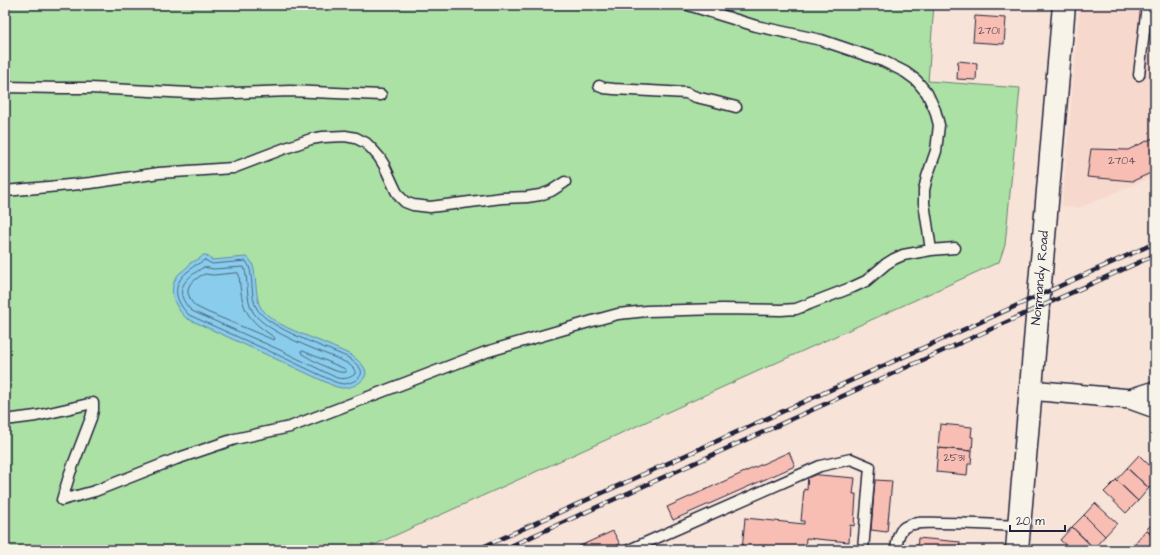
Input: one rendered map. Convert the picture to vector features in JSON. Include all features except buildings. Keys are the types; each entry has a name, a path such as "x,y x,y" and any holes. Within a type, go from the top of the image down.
{"street":[{"name":"Normandy Road","path":"1017,550 1064,5"},
{"path":"1030,390 1130,399 1155,408"},
{"path":"1130,399 1155,391"}],"lane":[{"path":"688,5 756,26 821,40 883,61 905,72 916,80 927,93 935,110 939,125 936,151 924,190 924,203 931,250"},
{"path":"1140,74 1147,5"},
{"path":"599,86 614,89 686,93 696,98 736,107"},
{"path":"5,87 90,88 210,94 290,91 381,95"},
{"path":"5,191 91,183 159,173 233,168 323,136 345,136 361,140 366,143 384,165 400,197 405,202 413,206 430,207 502,198 534,196 551,190 565,182"},
{"path":"5,420 36,416 93,403 92,414 70,473 62,500 95,491 176,459 235,439 290,427 486,352 596,320 618,314 647,311 796,309 866,281 886,264 903,255 954,248"},
{"path":"629,550 820,466 851,459 870,467 863,550"},
{"path":"896,550 901,531 906,526 917,523 1019,526"}],"shaded area":[{"path":"1080,5 1155,5 1155,176 1079,208 1062,206"}],"green space":[{"path":"5,5 934,5 928,81 1020,88 1005,245 999,262 363,550 5,550"}],"water":[{"path":"203,255 206,255 212,260 246,257 250,260 253,265 259,303 266,314 287,327 351,355 361,363 365,369 366,373 363,380 347,388 334,386 186,318 174,299 174,282 178,275 190,263"}],"railway":[{"path":"476,550 1155,243"},
{"path":"502,550 1155,255"}]}
